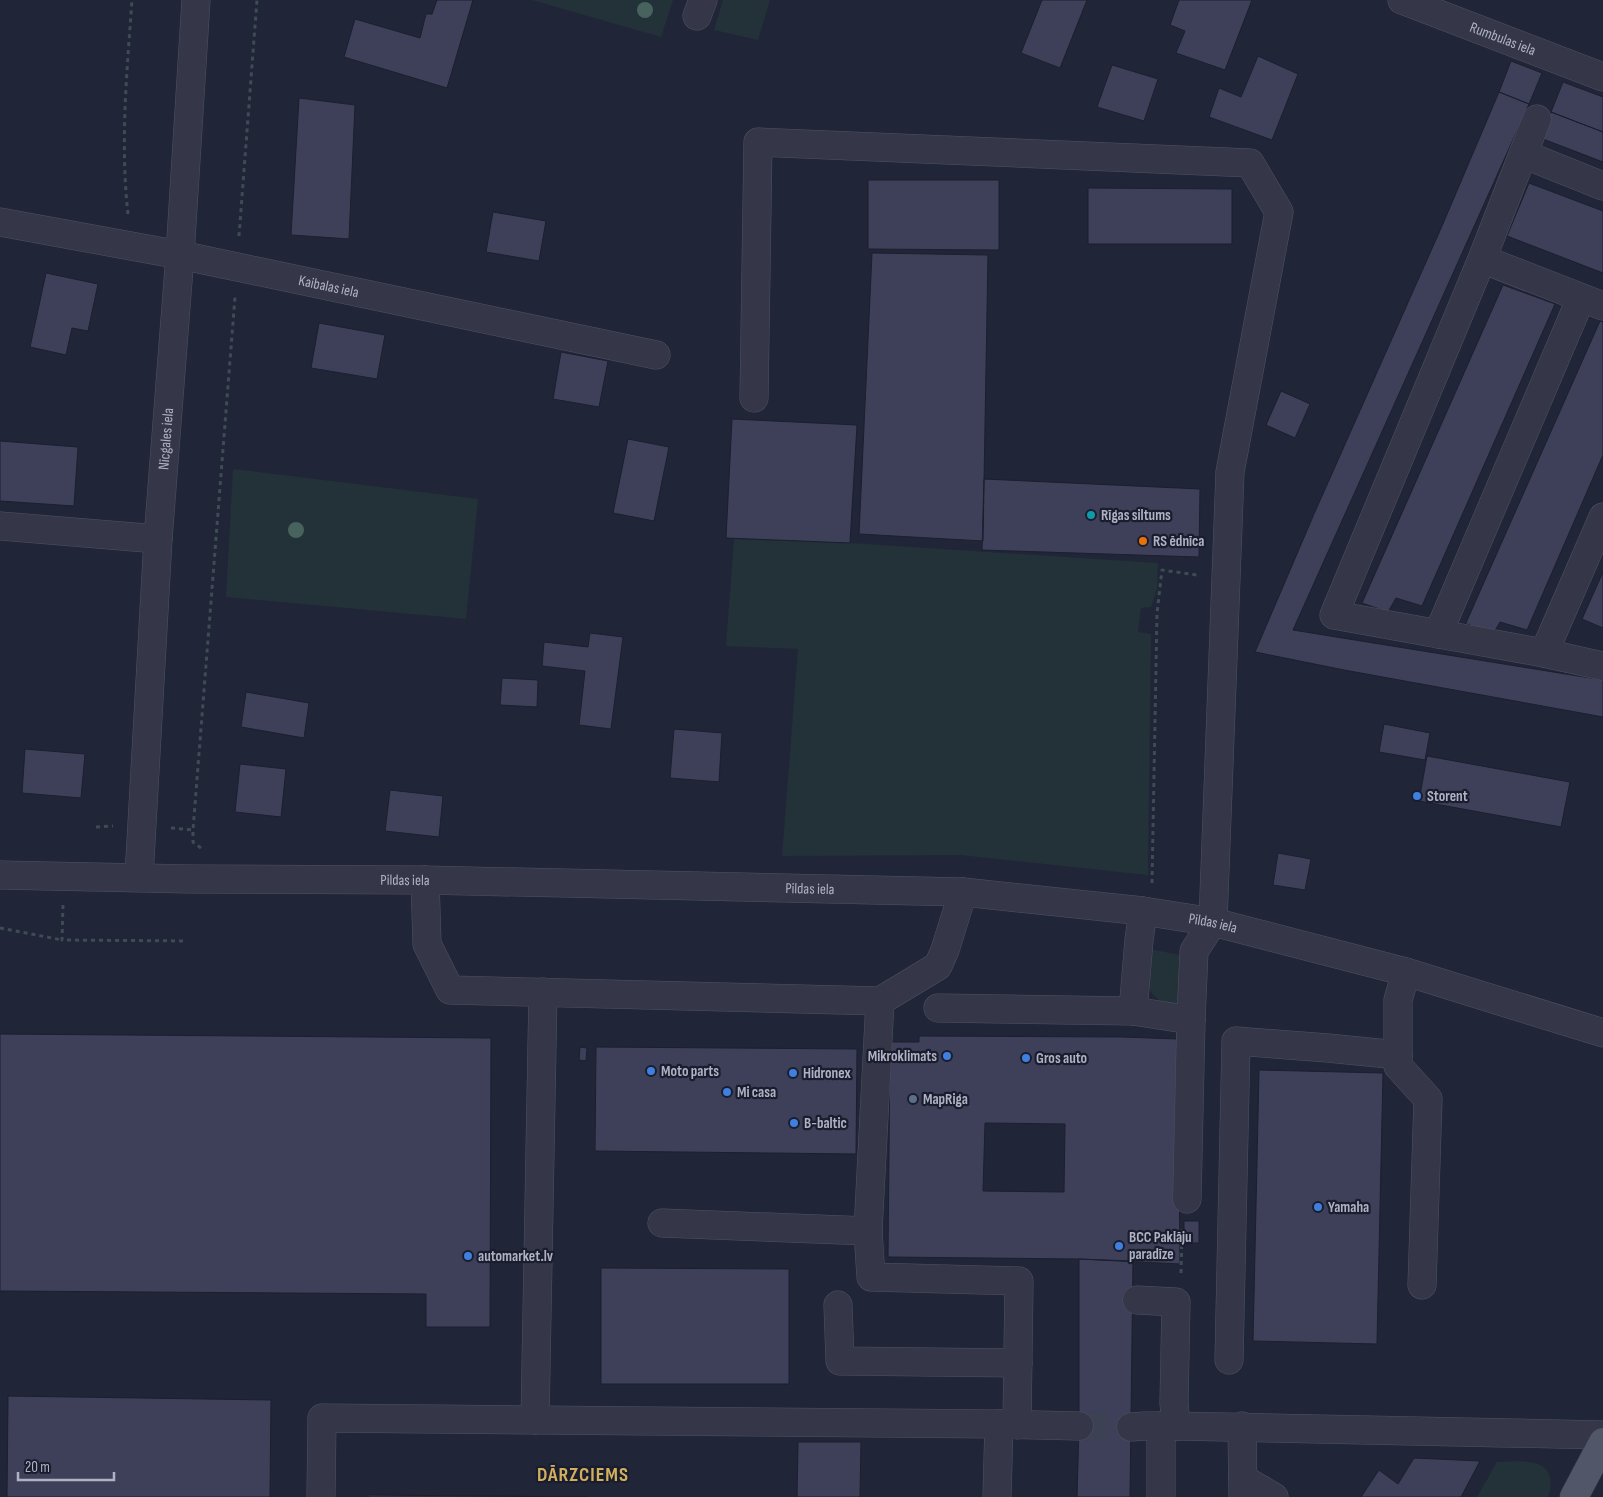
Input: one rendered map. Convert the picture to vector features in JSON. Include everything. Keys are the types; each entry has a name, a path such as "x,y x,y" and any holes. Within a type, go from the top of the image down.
{"main road":[{"path":"1574,1497 1603,1442"}],"street":[{"name":"Nīcgales iela","path":"138,878 158,539 180,255 196,0"},
{"name":"Rumbulas iela","path":"1402,0 1603,77"},
{"path":"1537,119 1482,259 1334,615 1544,653 1603,666"},
{"path":"754,398 758,142 1250,163 1279,212 1230,472 1213,922 1194,951 1190,1020 1187,1199"},
{"path":"1523,154 1603,186"},
{"name":"Kaibalas iela","path":"0,222 180,255 656,355"},
{"path":"1438,634 1592,302 1482,259"},
{"path":"1544,653 1603,517"},
{"path":"0,526 158,539"},
{"name":"Pildas iela","path":"0,875 424,880 963,892 1143,911 1213,922 1406,972 1603,1033"},
{"path":"424,880 427,944 450,990 880,1001 938,966 945,950 963,892"},
{"path":"1133,1011 1143,911"},
{"path":"1406,972 1398,1000 1398,1066 1428,1099 1422,1285"},
{"path":"535,1420 543,992"},
{"path":"880,1001 868,1231 871,1277 1018,1281 1018,1364 997,1497"},
{"path":"938,1008 1133,1011 1190,1020"},
{"path":"1229,1360 1236,1041 1398,1055"},
{"path":"662,1223 868,1231"},
{"path":"1137,1300 1176,1302 1174,1403 1169,1426 1161,1497"},
{"path":"838,1305 840,1361 1018,1364"},
{"path":"321,1497 322,1418 1079,1426"},
{"path":"1242,1426 1243,1488 1274,1497"},
{"path":"1131,1427 1242,1426 1603,1435"}],"path":[{"path":"132,0 127,74 124,180 132,246"},
{"path":"193,830 256,0"},
{"path":"1152,884 1157,613 1162,570 1226,578"},
{"path":"62,940 64,876"},
{"path":"0,928 62,940 187,941"},
{"path":"1176,1302 1182,1266 1182,1217 1187,1199"}],"shaded area":[{"path":"532,0 673,0 661,37"},
{"path":"723,0 770,0 758,40 714,30"},
{"path":"233,469 478,499 466,619 226,597"},
{"path":"734,539 850,543 1158,563 1157,589 1151,607 1141,608 1138,632 1151,634 1148,875 960,855 782,856 798,649 726,646"},
{"path":"1150,949 1180,955 1178,1005 1160,1002 1150,991 1145,978"},
{"path":"1520,1461 1536,1463 1542,1466 1550,1478 1548,1497 1477,1497 1497,1462"}],"building":[{"path":"437,0 473,0 447,88 344,57 355,19 420,38 426,14 432,14"},
{"path":"1042,0 1087,0 1060,68 1021,53"},
{"path":"1179,0 1252,0 1225,70 1176,53 1185,31 1170,25"},
{"path":"1258,56 1298,74 1272,140 1209,117 1219,88 1241,97"},
{"path":"1511,61 1542,73 1529,104 1499,92"},
{"path":"1112,65 1158,79 1144,121 1097,107"},
{"path":"1563,82 1603,97 1603,132 1551,112"},
{"path":"1499,92 1529,104 1293,630 1603,680 1603,717 1255,652"},
{"path":"299,98 355,105 349,239 291,235"},
{"path":"1551,112 1603,132 1603,162 1543,139"},
{"path":"868,180 999,180 999,250 868,249"},
{"path":"1529,183 1603,211 1603,273 1507,236"},
{"path":"1088,188 1232,189 1232,244 1088,244"},
{"path":"493,212 546,221 539,261 486,252"},
{"path":"872,253 988,255 983,541 859,534"},
{"path":"46,273 98,284 88,331 72,328 66,355 30,347"},
{"path":"1503,285 1555,304 1422,606 1396,598 1388,612 1362,603"},
{"path":"1600,321 1603,322 1603,455 1527,630 1500,622 1493,634 1467,624 1465,625"},
{"path":"319,323 385,335 377,379 311,368"},
{"path":"561,352 608,361 599,407 553,399"},
{"path":"1281,391 1310,404 1295,438 1266,425"},
{"path":"732,419 857,425 850,543 726,538"},
{"path":"628,439 669,447 654,521 613,513"},
{"path":"0,441 78,447 74,506 0,501"},
{"name":"Rīgas siltums","path":"984,479 1200,489 1199,557 982,550"},
{"path":"1603,572 1603,628 1582,619"},
{"path":"590,633 623,637 611,729 579,725 585,671 542,666 544,642 588,647"},
{"path":"502,678 538,680 537,707 500,705"},
{"path":"246,692 309,703 304,738 241,727"},
{"path":"1384,724 1430,733 1425,760 1379,752"},
{"path":"674,729 722,733 719,782 670,778"},
{"path":"25,749 85,754 81,798 22,793"},
{"path":"1427,756 1570,782 1561,827 1419,801"},
{"path":"240,764 286,769 281,817 235,812"},
{"path":"390,790 443,796 439,837 385,831"},
{"path":"1278,853 1311,859 1305,890 1273,885"},
{"path":"0,1034 491,1038 490,1327 426,1327 426,1294 0,1291"},
{"path":"919,1036 1178,1039 1180,1264 1079,1259 888,1257 890,1042 919,1042","holes":["985,1123 1065,1124 1064,1192 983,1191"]},
{"path":"580,1047 587,1048 586,1061 579,1060"},
{"path":"596,1047 857,1049 856,1154 595,1151"},
{"name":"Yamaha","path":"1259,1070 1383,1073 1377,1344 1253,1341"},
{"path":"1184,1221 1199,1221 1199,1243 1184,1243"},
{"path":"1079,1259 1133,1261 1130,1497 1077,1497"},
{"path":"601,1268 789,1269 789,1384 601,1384"},
{"path":"8,1396 271,1400 270,1497 7,1497"},
{"path":"798,1442 861,1442 860,1497 797,1497"},
{"path":"1414,1458 1480,1461 1461,1497 1361,1497 1379,1470 1398,1484"},
{"path":"368,1495 587,1497 368,1497"}],"tunnel":[{"path":"1079,1426 1131,1427"}],"place":[{"name":"Rīgas siltums","path":"1091,515"},
{"name":"RS ēdnīca","path":"1143,541"},
{"name":"Storent","path":"1417,796"},
{"name":"Mikroklimats","path":"947,1056"},
{"name":"Gros auto","path":"1026,1058"},
{"name":"Moto parts","path":"651,1071"},
{"name":"Hidronex","path":"793,1073"},
{"name":"Mi casa","path":"727,1092"},
{"name":"MapRiga","path":"913,1099"},
{"name":"B-baltic","path":"794,1123"},
{"name":"Yamaha","path":"1318,1207"},
{"name":"BCC Paklāju paradīze","path":"1119,1246"},
{"name":"automarket.lv","path":"468,1256"}],"district":[{"name":"DĀRZCIEMS","path":"583,1475"}]}
